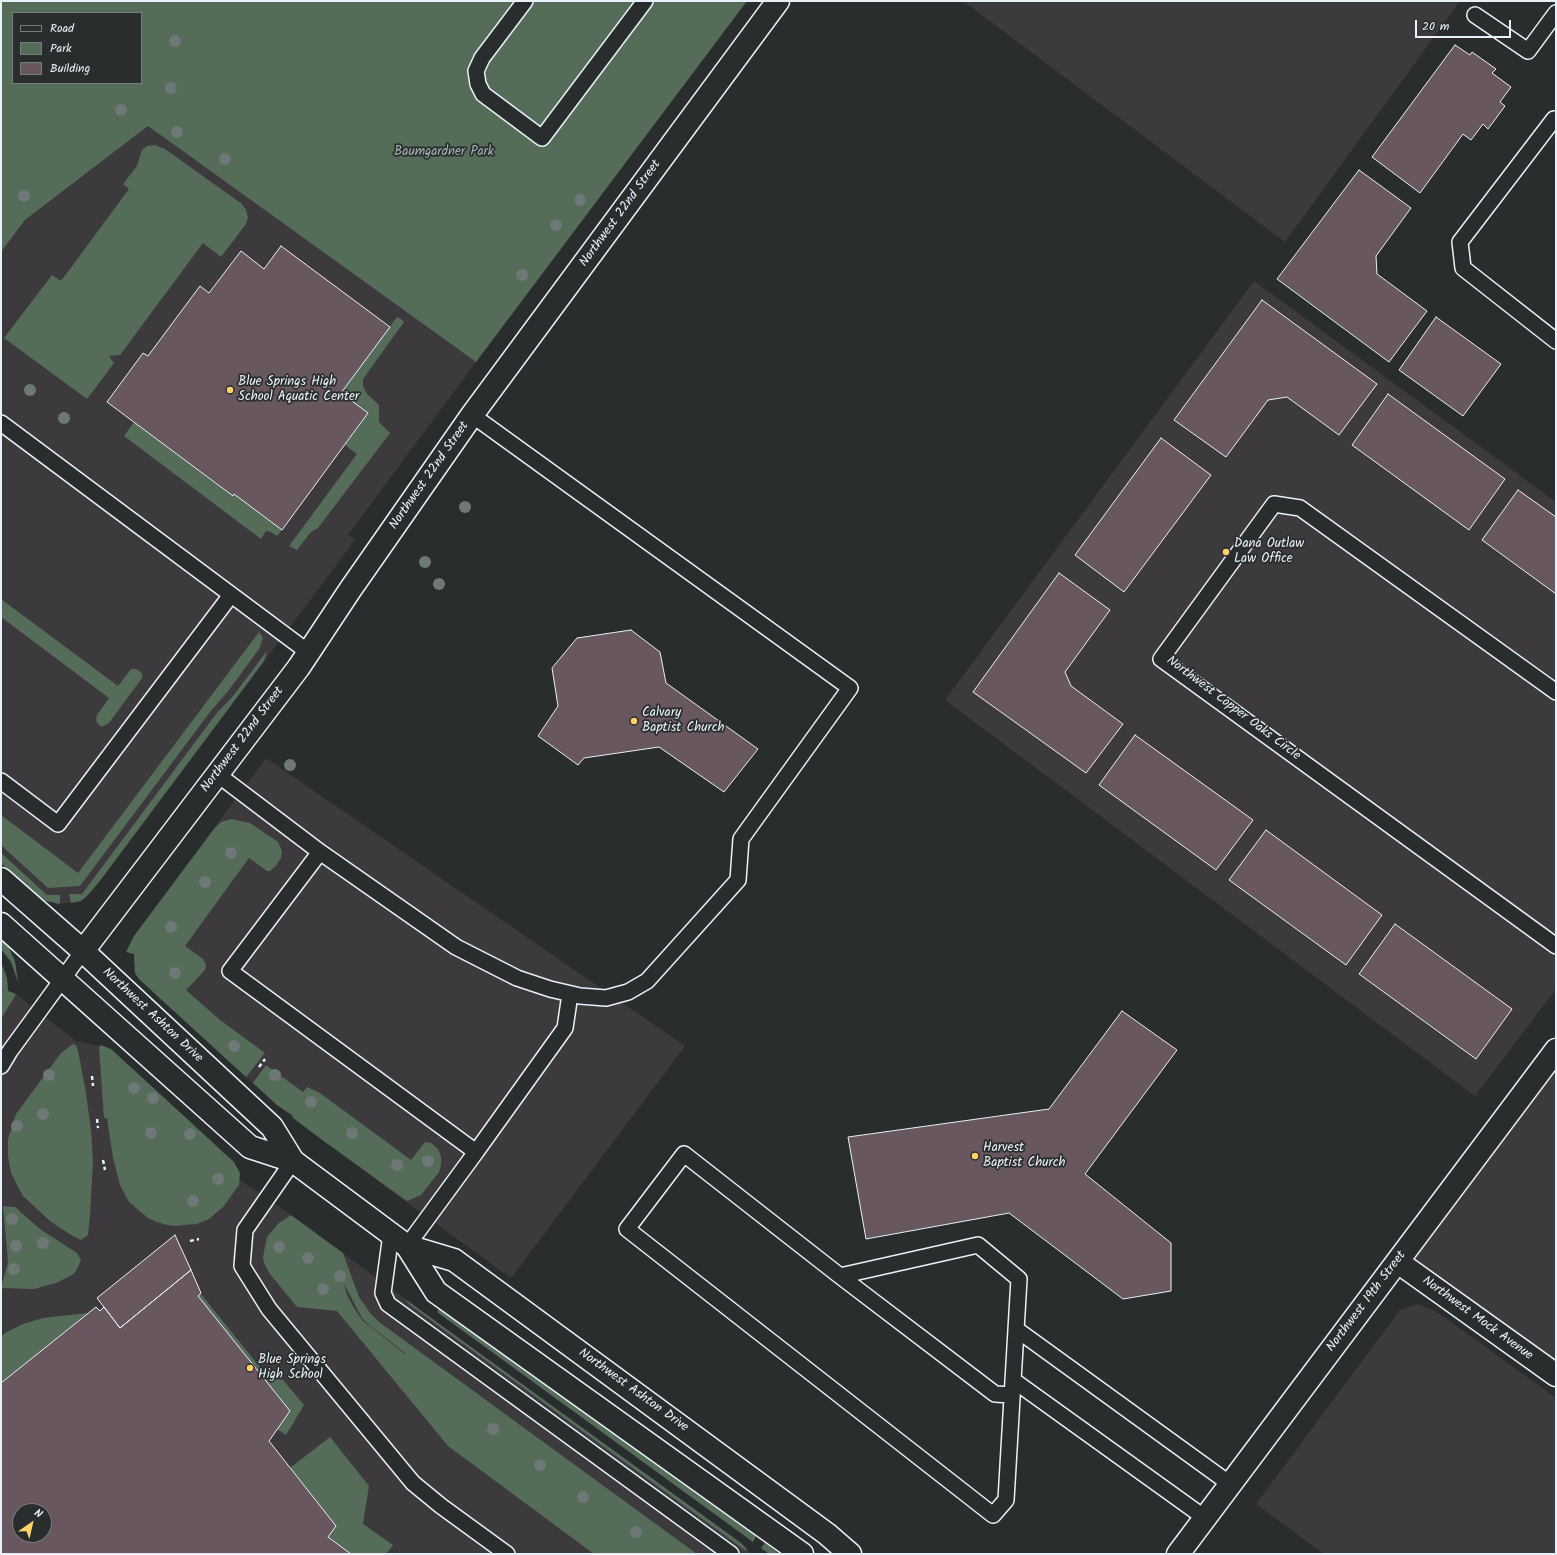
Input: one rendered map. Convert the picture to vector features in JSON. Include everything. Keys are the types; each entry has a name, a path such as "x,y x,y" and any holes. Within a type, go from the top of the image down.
{"street":[{"name":"Northwest 22nd Street","path":"83,951 308,652 472,415 771,3"},
{"name":"Northwest Ashton Drive","path":"1,879 83,951 272,1126 293,1161"},
{"name":"Northwest Ashton Drive","path":"1,924 250,1147 293,1161 399,1240 454,1260 827,1534 850,1554"},
{"name":"Northwest 19th Street","path":"1178,1554 1556,1050"},
{"name":"Northwest Ashton Drive","path":"399,1240 436,1292 802,1554"},
{"name":"Northwest Mock Avenue","path":"1398,1262 1556,1375"}],"lane":[{"path":"525,1 482,58 476,71 478,84 483,94 542,138 645,1"},
{"path":"1475,15 1528,51 1556,13"},
{"path":"1556,119 1554,119 1460,242 1463,268 1556,341"},
{"path":"217,774 320,852 456,947 517,978 570,994 606,998 628,992 647,981 738,880 741,839 850,688 472,415"},
{"path":"1,423 308,652"},
{"name":"Northwest Copper Oaks Circle","path":"1556,692 1300,508 1274,504 1161,659 1556,946"},
{"path":"1,781 58,824 231,595"},
{"path":"320,852 230,971 476,1152"},
{"path":"1,1066 10,1051 83,951"},
{"path":"570,994 565,1028 476,1152 399,1240 383,1293 388,1304 731,1554"},
{"path":"840,1276 978,1246 1019,1279 1006,1500 993,1515 627,1229 684,1154 840,1276 995,1394 1012,1395"},
{"path":"293,1161 245,1230 242,1266 269,1309 413,1483 441,1506 507,1554"},
{"path":"1016,1330 1230,1484"},
{"path":"1013,1380 1205,1518"}],"path":[{"path":"259,1067 265,1059"},
{"path":"92,1076 93,1086"},
{"path":"97,1119 98,1128"},
{"path":"103,1160 105,1170"},
{"path":"190,1241 199,1238"}],"shaded area":[{"path":"963,1 1460,1 1285,242"},
{"path":"148,126 476,362 348,535 355,540 91,893 77,902 56,904 44,899 1,861 1,252 25,220"},
{"path":"1254,281 1556,502 1556,989 1475,1096 945,700"},
{"path":"266,758 685,1046 511,1278 387,1188 277,1105 159,998 139,979 135,973 134,936"},
{"name":"Blue Springs High School","path":"1,962 7,978 8,991 16,994 76,1041 111,1049 231,1160 240,1180 291,1215 752,1554 1,1554"},
{"path":"1556,1050 1556,1375 1398,1262"},
{"path":"1417,1304 1433,1310 1454,1324 1556,1398 1556,1554 1324,1554 1256,1504 1400,1310"}],"green space":[{"name":"Baumgardner Park","path":"1,1 747,1 476,362 148,126 25,220 1,252"},
{"path":"155,145 165,149 242,204 246,210 248,218 246,224 221,257 203,243 120,355 109,356 114,363 87,399 4,338 52,275 61,281 129,189 123,184 137,166 142,150 147,146"},
{"path":"397,317 404,322 363,379 363,386 367,394 379,405 379,422 390,433 318,528 311,532 297,550 289,546 357,454 345,445 368,413 341,393"},
{"path":"134,422 232,496 234,494 282,530 277,536 266,531 261,539 124,436"},
{"path":"1,599 118,686 131,669 136,669 142,673 142,678 109,723 102,727 96,720 97,715 109,698 1,617"},
{"path":"259,632 263,638 259,649 80,886 48,888 1,845 1,815 78,873"},
{"path":"267,651 264,661 102,878 81,901 71,903 69,894 82,894 216,714 233,696"},
{"path":"231,819 250,823 278,842 282,851 281,858 276,866 270,871 267,871 249,858 185,946 203,959 206,965 205,970 186,990 220,1020 265,1053 246,1077 139,979 135,973 134,954 126,952 134,936 214,829 221,822"},
{"path":"1,853 47,895 60,895 60,904 46,901 34,893 1,863"},
{"path":"1,939 9,948 15,961 18,982 11,962 1,949"},
{"path":"1,962 7,978 8,991 16,994 1,1019"},
{"path":"73,1044 76,1045 78,1051 85,1087 91,1129 93,1162 88,1235 81,1240 50,1221 23,1196 11,1173 8,1156 8,1139 16,1114 61,1053"},
{"path":"101,1045 111,1049 234,1162 240,1173 239,1185 223,1207 209,1219 194,1225 167,1225 148,1218 129,1202 120,1185 113,1158 107,1118 104,1118 99,1047"},
{"path":"266,1065 303,1092 307,1087 320,1093 411,1160 425,1142 431,1143 438,1149 441,1157 439,1172 421,1195 407,1201 293,1118 292,1115 277,1105 253,1083"},
{"path":"3,1206 15,1207 40,1229 77,1253 81,1260 76,1271 72,1275 56,1283 34,1289 1,1288 8,1262"},
{"path":"291,1215 343,1253 359,1297 370,1313 379,1322 697,1554 594,1554 448,1446 337,1311 297,1307 270,1274 264,1263 263,1257 267,1237 279,1223","holes":["344,1284 362,1318 369,1325 405,1354 363,1321 347,1295"]},
{"path":"200,1293 258,1365 283,1380 304,1405 286,1435 277,1429 290,1411 198,1296"},
{"path":"405,1299 741,1543 747,1549 746,1551 410,1305"},
{"path":"440,1308 756,1536 753,1542 437,1312"},
{"path":"88,1313 1,1383 1,1337 5,1333 23,1324 43,1318"},
{"path":"330,1437 369,1486 363,1524 393,1545 386,1554 351,1554 328,1537 336,1526 290,1468"},
{"path":"765,1543 779,1554 769,1554 761,1548"}],"building":[{"path":"1455,45 1470,55 1472,52 1496,69 1492,73 1511,87 1500,102 1505,106 1488,129 1483,124 1471,140 1463,134 1420,193 1372,157"},
{"path":"1359,170 1411,208 1376,256 1377,274 1427,311 1389,362 1277,279"},
{"name":"Blue Springs High School Aquatic Center","path":"281,246 390,327 341,393 368,413 282,530 234,494 233,496 107,402 143,353 148,356 200,286 209,293 241,251 264,269"},
{"path":"1262,300 1377,384 1339,435 1287,397 1268,400 1226,457 1174,420"},
{"path":"1436,317 1501,364 1463,416 1399,370"},
{"path":"1388,394 1505,479 1469,530 1352,445"},
{"path":"1161,438 1211,475 1124,592 1075,555"},
{"path":"1518,490 1556,517 1556,594 1482,540"},
{"path":"1059,573 1110,610 1065,672 1071,686 1123,724 1086,773 973,692"},
{"name":"Calvary Baptist Church","path":"631,630 660,652 666,683 758,749 724,792 659,747 584,758 578,765 538,736 558,706 552,668 577,638"},
{"path":"1135,735 1253,820 1216,870 1099,785"},
{"path":"1266,830 1382,915 1346,965 1229,880"},
{"path":"1395,924 1512,1009 1476,1059 1359,974"},
{"name":"Harvest Baptist Church","path":"1122,1011 1177,1050 1085,1174 1171,1243 1171,1291 1123,1299 1009,1213 866,1239 848,1137 1049,1109"},
{"path":"175,1235 191,1270 120,1328 97,1298"},
{"name":"Blue Springs High School","path":"191,1270 201,1293 198,1296 290,1411 269,1441 336,1526 328,1537 351,1554 1,1554 1,1383 96,1307 100,1311 104,1307 120,1328"}],"place":[{"name":"Blue Springs High School Aquatic Center","path":"230,390"},
{"name":"Dana Outlaw Law Office","path":"1226,552"},
{"name":"Calvary Baptist Church","path":"634,721"},
{"name":"Harvest Baptist Church","path":"975,1156"},
{"name":"Blue Springs High School","path":"250,1368"}]}
